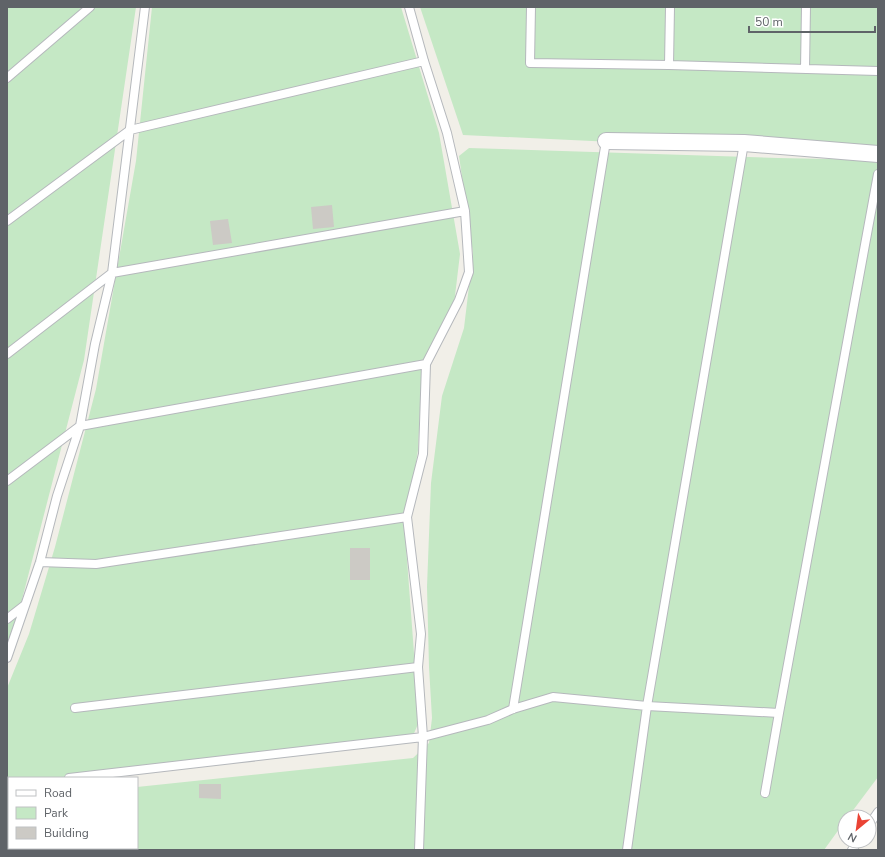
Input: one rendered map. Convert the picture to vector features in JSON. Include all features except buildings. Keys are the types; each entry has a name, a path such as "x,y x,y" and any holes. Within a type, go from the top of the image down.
{"street":[{"path":"606,141 744,143 878,154"}],"lane":[{"path":"7,78 90,7"},
{"path":"7,658 40,562 57,496 80,426 95,344 112,273 145,7"},
{"path":"409,7 424,61 447,133 464,212 469,272 459,300 426,364 423,454 407,517 421,634 418,667 423,737 419,850"},
{"path":"531,7 530,63 878,71"},
{"path":"669,65 670,7"},
{"path":"805,69 806,7"},
{"path":"7,221 130,130 424,61"},
{"path":"513,709 606,141"},
{"path":"627,850 647,706 744,143"},
{"path":"765,793 878,174"},
{"path":"7,354 112,273 464,212"},
{"path":"7,480 80,426 426,364"},
{"path":"40,562 96,564 407,517"},
{"path":"7,619 25,605"},
{"path":"75,708 418,667"},
{"path":"78,777 423,737 488,720 513,709 553,697 647,706 779,713"}],"green space":[{"path":"7,7 136,7 84,360 19,611 7,645"},
{"path":"152,7 401,7 439,133 460,254 454,304 422,369 418,450 405,533 418,724 412,738 397,744 92,777 8,777 7,786 7,688 29,634 55,547 96,389 136,161"},
{"path":"420,7 878,7 878,145 655,144 463,135"},
{"path":"469,148 878,160 878,777 854,809 837,809 837,832 824,850 7,850 7,800 8,849 138,849 138,787 413,758 429,743 432,718 427,587 431,483 442,396 464,328 473,253 459,156"}]}
